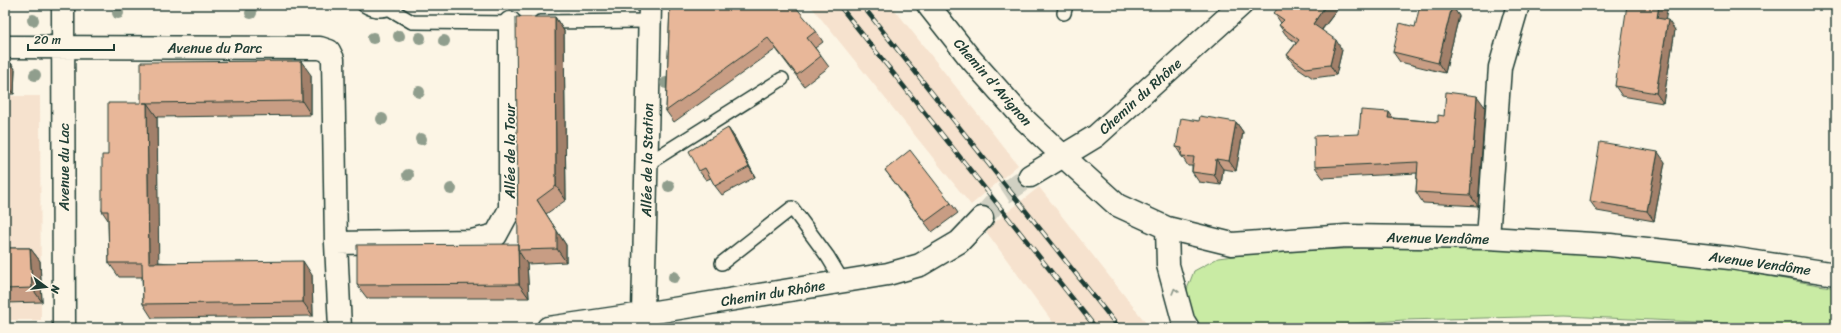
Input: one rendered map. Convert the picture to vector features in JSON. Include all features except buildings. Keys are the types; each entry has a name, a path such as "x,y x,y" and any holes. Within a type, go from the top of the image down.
{"street":[{"name":"Avenue du Lac","path":"62,5 64,328"},
{"name":"Chemin d'Avignon","path":"928,5 969,57 1025,120 1063,156"},
{"name":"Chemin du Rhône","path":"1030,176 1096,136 1240,5"},
{"path":"1488,238 1500,67 1518,5"},
{"name":"Allée de la Station","path":"643,314 649,13"},
{"name":"Allée de la Tour","path":"336,243 472,241 496,235 510,209 510,23"},
{"name":"Avenue du Parc","path":"5,47 320,48 329,51 333,59 336,243"},
{"name":"Avenue Vendôme","path":"1063,156 1117,205 1167,228 1232,244 1346,236 1488,238 1610,245 1730,258 1836,274"},
{"name":"Chemin du Rhône","path":"548,328 888,274 920,265 960,242 982,218"},
{"path":"1167,228 1168,265 1183,320 1188,328"},
{"path":"336,243 340,328"}],"lane":[{"path":"364,5 380,11 394,7 412,22 510,23 649,13"},
{"path":"647,164 782,79"},
{"path":"722,263 792,208 843,282"}],"shaded area":[{"path":"810,5 891,5 1018,165 971,205"},
{"path":"5,96 40,96 41,320 5,320"},
{"path":"1039,187 1150,328 1057,328 985,230"}],"green space":[{"path":"1448,245 1570,252 1716,267 1836,288 1836,328 1761,328 1719,323 1564,316 1404,320 1299,328 1197,328 1190,310 1186,292 1194,271 1218,258 1265,252"}],"tunnel":[{"path":"982,218 1003,194 1030,176"}],"railway":[{"path":"839,5 1096,328"},
{"path":"862,5 1119,328"}]}
